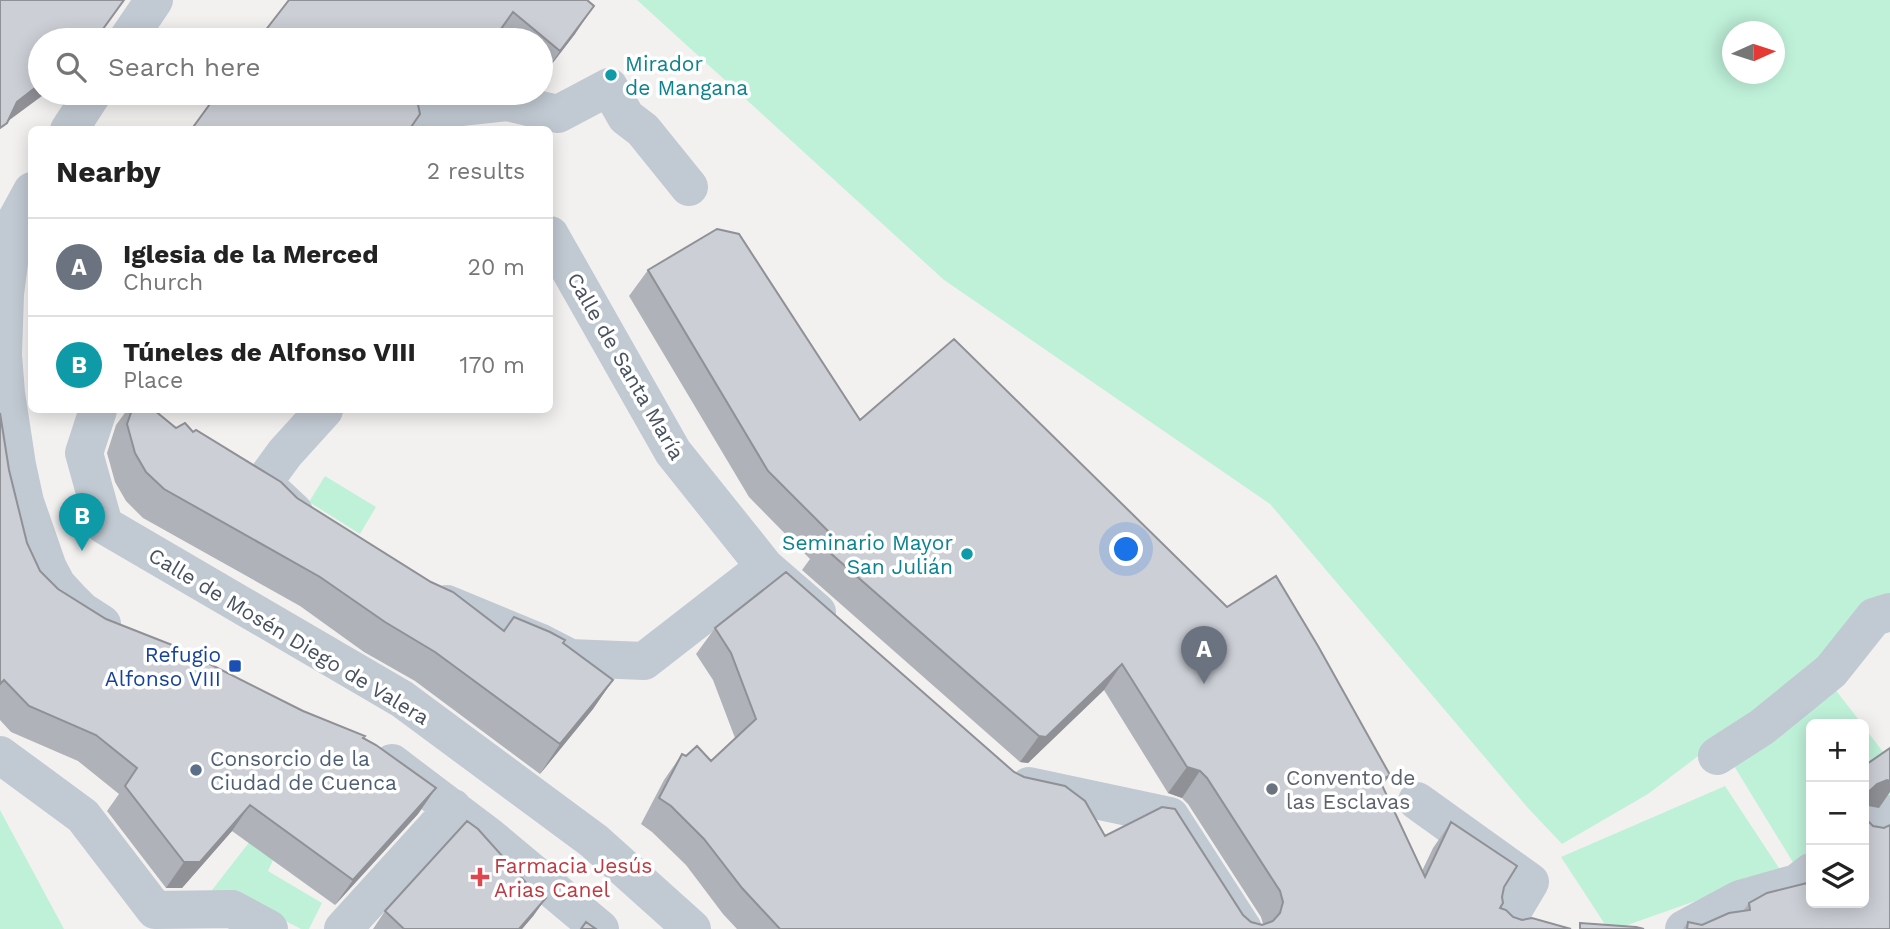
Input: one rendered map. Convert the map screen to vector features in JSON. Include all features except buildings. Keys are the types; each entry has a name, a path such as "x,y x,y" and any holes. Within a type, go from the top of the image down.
{"street":[{"path":"135,28 154,0"},
{"path":"520,105 558,114 609,87 626,117 643,130 689,187"},
{"path":"72,126 85,105"},
{"path":"422,126 433,110 479,105"},
{"path":"28,198 14,224 10,241 3,355 6,393 25,502 36,540 57,585 82,611 133,639"},
{"name":"Calle de Santa María","path":"553,239 673,452 765,567 847,639"},
{"name":"Calle de Mosén Diego de Valera","path":"97,413 84,453 104,525 401,699 594,841 692,929"},
{"path":"321,413 285,453 263,484 288,509 322,530"},
{"path":"411,586 570,658 644,661 765,567"},
{"path":"1717,756 1762,727 1831,671 1874,617 1890,612"},
{"path":"366,746 453,808 600,929"},
{"path":"0,755 83,816 155,910 232,909 269,929"},
{"path":"1005,778 1170,816 1243,929"},
{"path":"1417,801 1530,882 1505,924"},
{"path":"343,929 453,808"},
{"path":"1684,929 1740,899 1797,883 1806,876"}],"green space":[{"path":"637,0 1890,0 1890,597 1821,663 1648,794 1562,844 1527,807 1270,504 944,280"},
{"path":"325,476 376,507 360,534 309,502"},
{"path":"1831,684 1858,719 1806,719 1806,856 1794,864 1734,766"},
{"path":"1869,734 1890,761 1890,802 1869,816"},
{"path":"1725,786 1781,871 1616,929 1608,929 1561,857"},
{"path":"275,809 293,818 268,871 322,903 309,929 301,929 262,909 205,899"},
{"path":"0,810 64,929 0,929"}],"place":[{"name":"Mirador de Mangana","path":"611,75"},
{"name":"Túneles de Alfonso VIII","path":"82,551"},
{"name":"Seminario Mayor San Julián","path":"967,554"},
{"name":"Refugio Alfonso VIII","path":"235,666"},
{"name":"Iglesia de la Merced","path":"1204,684"},
{"name":"Consorcio de la Ciudad de Cuenca","path":"196,770"},
{"name":"Convento de las Esclavas","path":"1272,789"},
{"name":"Farmacia Jesús Arias Canel","path":"480,877"}]}
